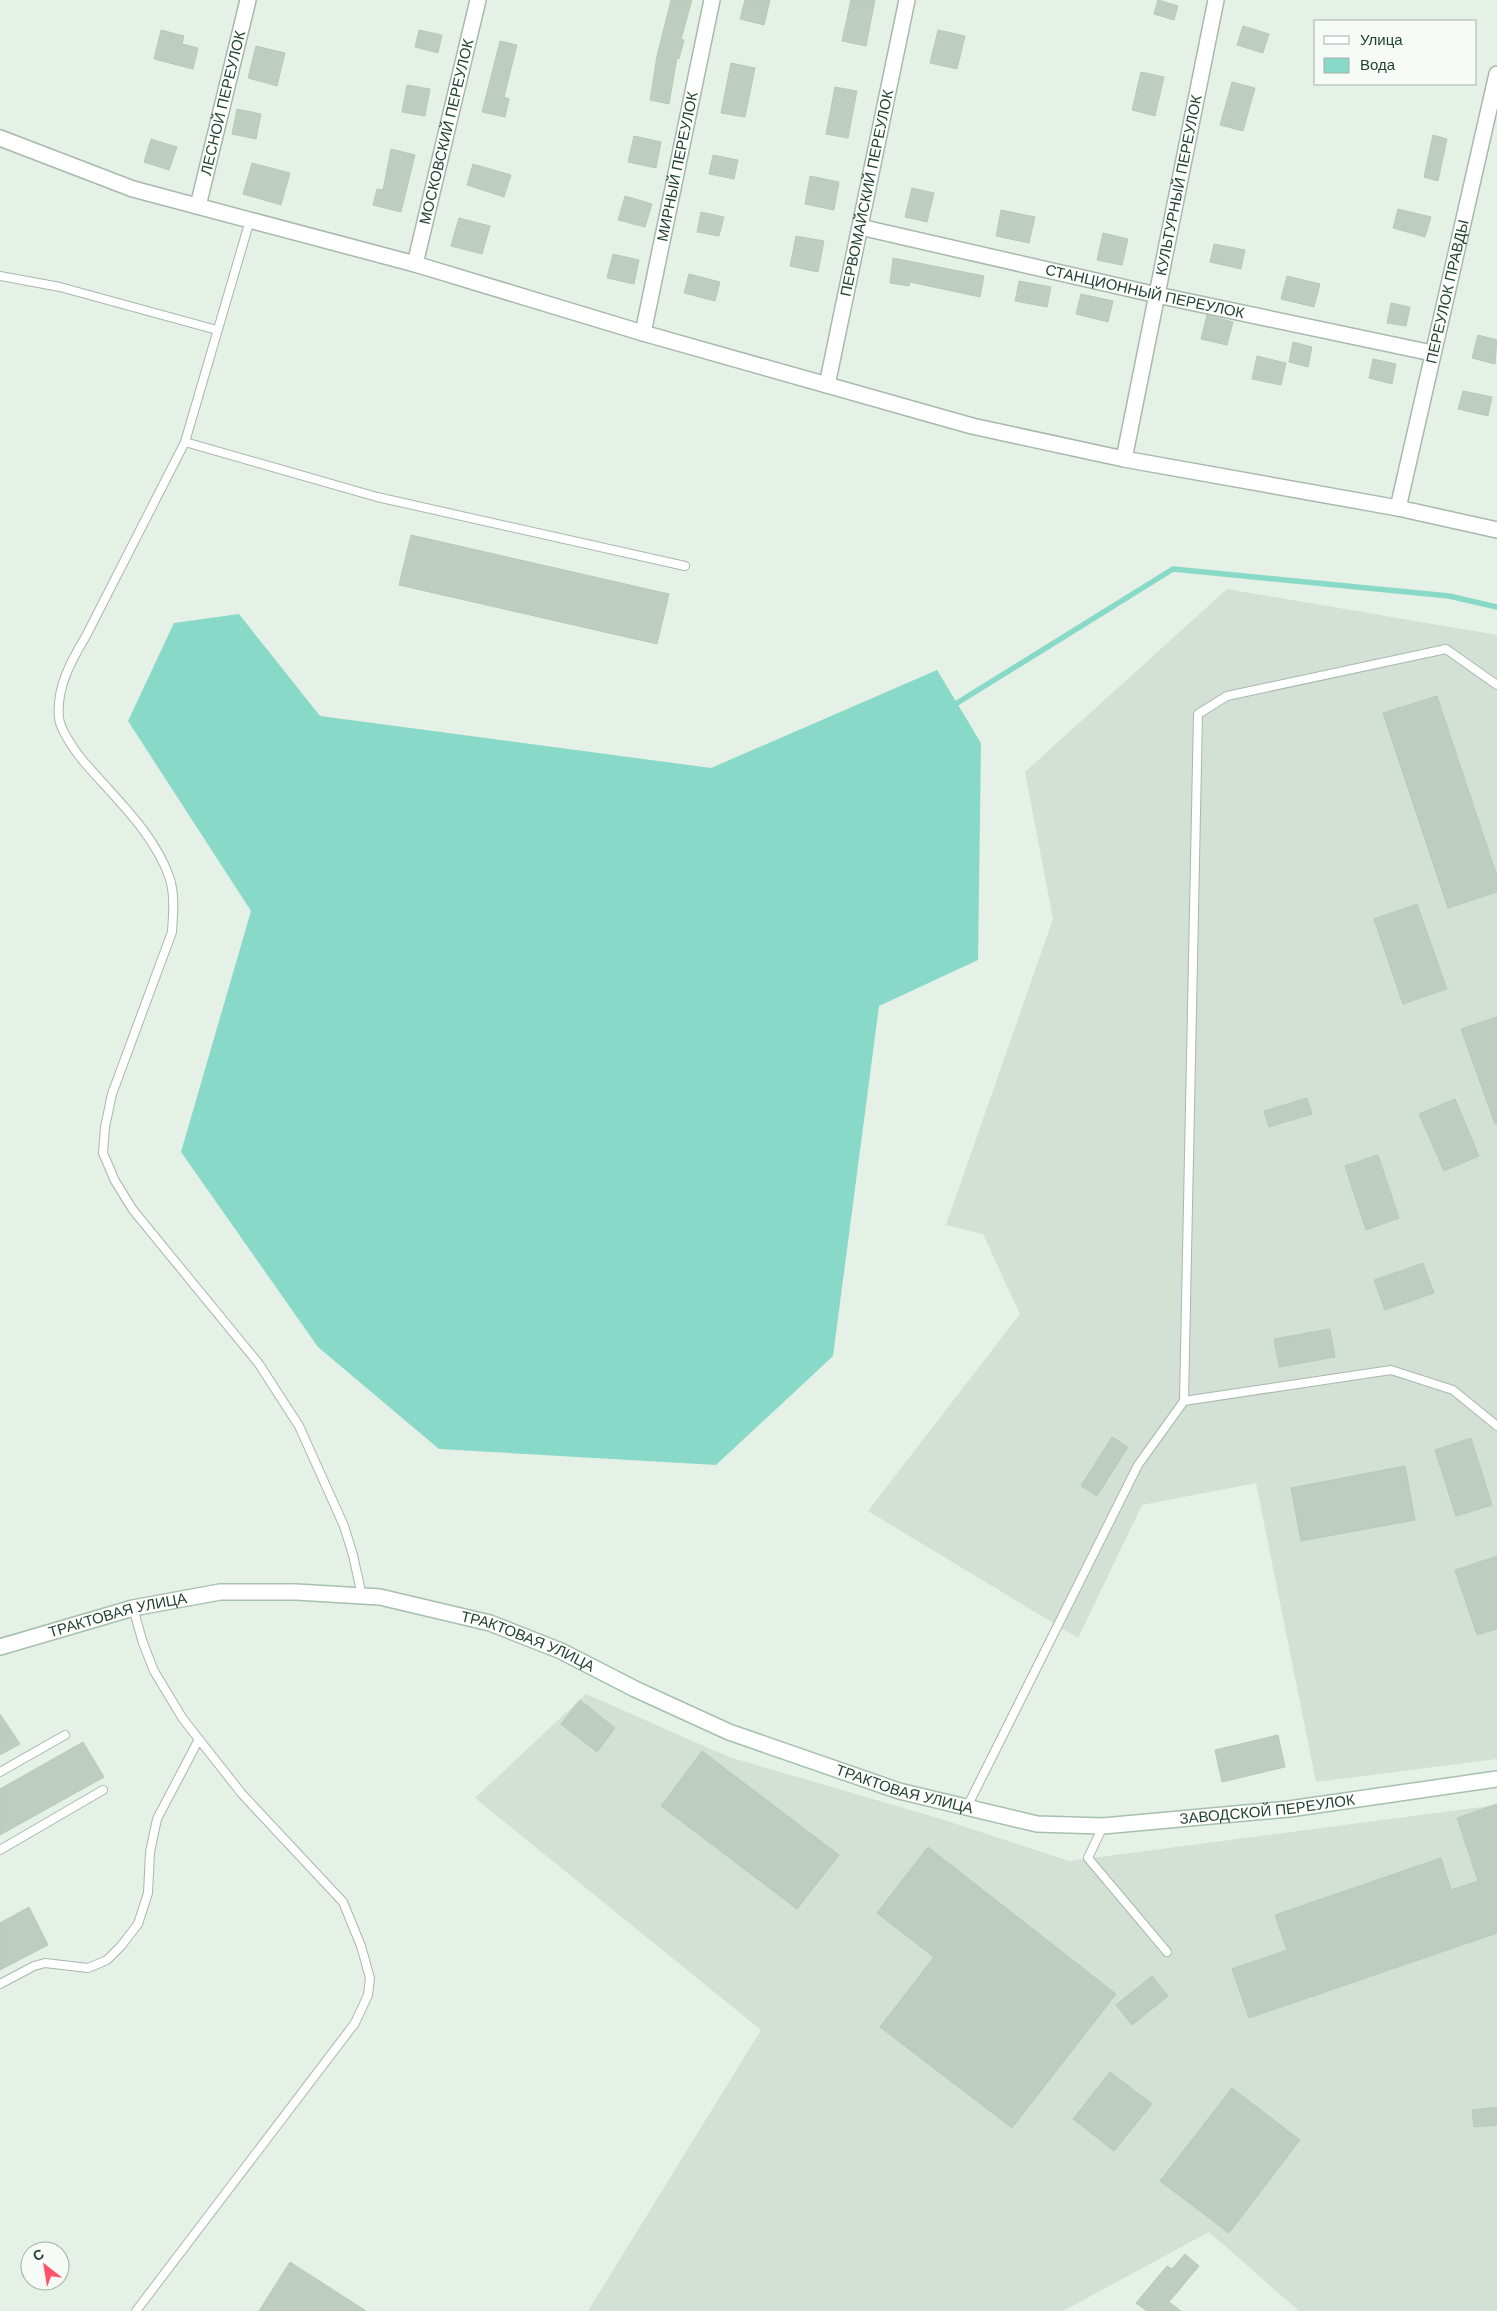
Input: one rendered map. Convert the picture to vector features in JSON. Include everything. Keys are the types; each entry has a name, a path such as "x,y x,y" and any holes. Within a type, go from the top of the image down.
{"street":[{"name":"ЛЕСНОЙ ПЕРЕУЛОК","path":"198,206 248,0"},
{"name":"МОСКОВСКИЙ ПЕРЕУЛОК","path":"415,264 478,0"},
{"name":"МИРНЫЙ ПЕРЕУЛОК","path":"643,333 712,0"},
{"name":"ПЕРВОМАЙСКИЙ ПЕРЕУЛОК","path":"827,385 907,0"},
{"name":"КУЛЬТУРНЫЙ ПЕРЕУЛОК","path":"1124,459 1216,0"},
{"name":"ПЕРЕУЛОК ПРАВДЫ","path":"1398,508 1497,74"},
{"path":"0,138 134,190 415,264 643,333 972,426 1124,459 1398,508 1497,530"},
{"name":"СТАНЦИОННЫЙ ПЕРЕУЛОК","path":"860,227 1157,294 1432,353"},
{"name":"ТРАКТОВАЯ УЛИЦА","path":"0,1647 133,1608 220,1592 296,1592 380,1597 490,1623 561,1650 635,1689 729,1732 899,1791 966,1809 1037,1824"},
{"name":"ЗАВОДСКОЙ ПЕРЕУЛОК","path":"1037,1824 1102,1826 1289,1809 1497,1779"}],"lane":[{"path":"250,220 185,442 86,636 69,663 62,687 58,719 76,752 159,852 170,881 174,909 172,932 112,1094 105,1127 103,1153 115,1181 133,1210 259,1364 299,1426 344,1526 362,1596"},
{"path":"0,276 60,287 217,330"},
{"path":"185,442 377,497 685,566"},
{"path":"966,1809 1138,1465 1184,1401 1198,714 1228,696 1446,649 1497,685"},
{"path":"1184,1401 1391,1370 1453,1390 1497,1426"},
{"path":"133,1608 143,1643 154,1671 183,1719 242,1794 343,1902 361,1946 370,1978 368,1995 355,2023 136,2311"},
{"path":"0,1772 65,1735"},
{"path":"0,1984 34,1966 45,1963 88,1968 107,1960 121,1946 138,1924 148,1893 150,1852 157,1819 198,1739"},
{"path":"0,1850 103,1790"},
{"path":"1102,1826 1088,1858 1167,1952"}],"shaded area":[{"path":"1227,589 1497,635 1497,1759 1316,1782 1256,1483 1142,1505 1078,1638 868,1511 1020,1314 983,1234 946,1225 1053,919 1025,772"},
{"path":"586,1694 729,1757 938,1818 1069,1861 1497,1805 1497,2311 1299,2311 1209,2232 1063,2311 588,2311 761,2030 475,1798"}],"water":[{"path":"239,614 320,716 711,768 937,670 981,743 978,960 879,1006 833,1356 716,1465 439,1449 318,1347 181,1152 251,911 128,721 174,623"}],"building":[{"path":"671,0 692,0 681,39 684,40 679,59 677,58 669,104 650,100 657,56"},
{"path":"745,0 770,0 764,25 740,19"},
{"path":"851,0 875,0 866,46 842,41"},
{"path":"1158,0 1178,6 1174,20 1154,14"},
{"path":"1243,26 1269,34 1263,53 1237,45"},
{"path":"161,30 184,36 182,44 198,48 193,69 154,59"},
{"path":"419,30 442,35 438,53 415,47"},
{"path":"938,30 965,36 957,69 930,63"},
{"path":"500,41 517,45 504,97 509,99 505,117 482,112"},
{"path":"256,46 285,53 277,86 248,78"},
{"path":"731,63 755,68 745,117 721,113"},
{"path":"1141,72 1164,77 1155,116 1132,110"},
{"path":"1232,82 1255,88 1243,131 1220,125"},
{"path":"407,85 430,89 425,116 402,112"},
{"path":"835,87 857,91 848,138 826,134"},
{"path":"237,109 261,114 256,139 232,134"},
{"path":"1433,135 1447,139 1438,181 1424,177"},
{"path":"634,136 661,142 656,168 628,162"},
{"path":"151,139 177,147 169,170 144,162"},
{"path":"391,149 415,155 401,212 373,205 377,189 383,190"},
{"path":"713,155 738,160 734,179 709,174"},
{"path":"252,163 290,173 281,205 243,194"},
{"path":"473,164 511,175 504,197 467,185"},
{"path":"810,176 839,182 834,210 805,204"},
{"path":"912,188 934,193 927,222 905,217"},
{"path":"625,196 652,204 645,227 618,220"},
{"path":"1398,209 1431,217 1425,237 1393,228"},
{"path":"1001,210 1035,217 1029,243 996,236"},
{"path":"701,212 724,217 719,236 697,232"},
{"path":"459,218 490,226 482,254 451,246"},
{"path":"1103,233 1128,239 1122,265 1097,260"},
{"path":"796,236 824,241 818,272 790,266"},
{"path":"1214,244 1245,250 1241,269 1210,262"},
{"path":"613,254 639,260 634,284 607,278"},
{"path":"893,258 984,276 980,297 910,282 909,286 890,283"},
{"path":"689,274 720,282 715,301 684,293"},
{"path":"1287,276 1320,284 1314,307 1281,299"},
{"path":"1019,281 1051,287 1047,307 1015,301"},
{"path":"1081,294 1113,301 1108,322 1076,314"},
{"path":"1391,303 1410,307 1406,326 1387,323"},
{"path":"1207,315 1233,322 1227,345 1201,339"},
{"path":"1478,335 1497,340 1495,364 1472,358"},
{"path":"1293,342 1312,347 1308,367 1289,362"},
{"path":"1257,356 1286,363 1281,385 1252,379"},
{"path":"1373,359 1396,364 1392,384 1369,378"},
{"path":"1463,391 1492,397 1488,416 1458,409"},
{"path":"411,535 669,594 657,644 399,585"},
{"path":"1437,696 1497,876 1497,892 1448,908 1383,713"},
{"path":"1417,904 1447,989 1403,1004 1374,919"},
{"path":"1497,1017 1497,1124 1495,1124 1461,1029"},
{"path":"1307,1098 1312,1114 1269,1127 1264,1111"},
{"path":"1455,1099 1479,1156 1444,1171 1419,1114"},
{"path":"1378,1155 1399,1218 1366,1230 1345,1166"},
{"path":"1423,1263 1434,1293 1385,1310 1374,1280"},
{"path":"1330,1329 1335,1357 1279,1367 1274,1339"},
{"path":"1112,1437 1128,1447 1097,1496 1081,1486"},
{"path":"1471,1438 1492,1505 1456,1516 1435,1450"},
{"path":"1405,1466 1415,1520 1301,1541 1291,1488"},
{"path":"1497,1556 1497,1629 1477,1635 1455,1570"},
{"path":"580,1700 615,1728 597,1752 561,1724"},
{"path":"0,1714 20,1744 0,1755"},
{"path":"1278,1735 1285,1767 1222,1782 1215,1750"},
{"path":"83,1742 104,1777 0,1835 0,1789"},
{"path":"702,1751 839,1855 797,1909 661,1806"},
{"path":"1497,1804 1497,1933 1249,2018 1232,1969 1287,1950 1275,1915 1441,1858 1451,1890 1478,1881 1457,1818"},
{"path":"928,1847 1116,1994 1012,2128 880,2027 934,1957 877,1913"},
{"path":"29,1907 48,1945 0,1970 0,1923"},
{"path":"1152,1976 1168,1996 1132,2025 1116,2005"},
{"path":"1110,2072 1152,2104 1114,2151 1073,2119"},
{"path":"1232,2088 1300,2140 1229,2233 1160,2181"},
{"path":"1497,2107 1497,2125 1474,2127 1472,2110"},
{"path":"1185,2254 1199,2266 1169,2302 1181,2311 1147,2311 1136,2303 1167,2266 1172,2269"},
{"path":"290,2262 366,2311 259,2311"}],"waterway":[{"path":"957,703 1173,569 1449,596 1497,607"}]}
